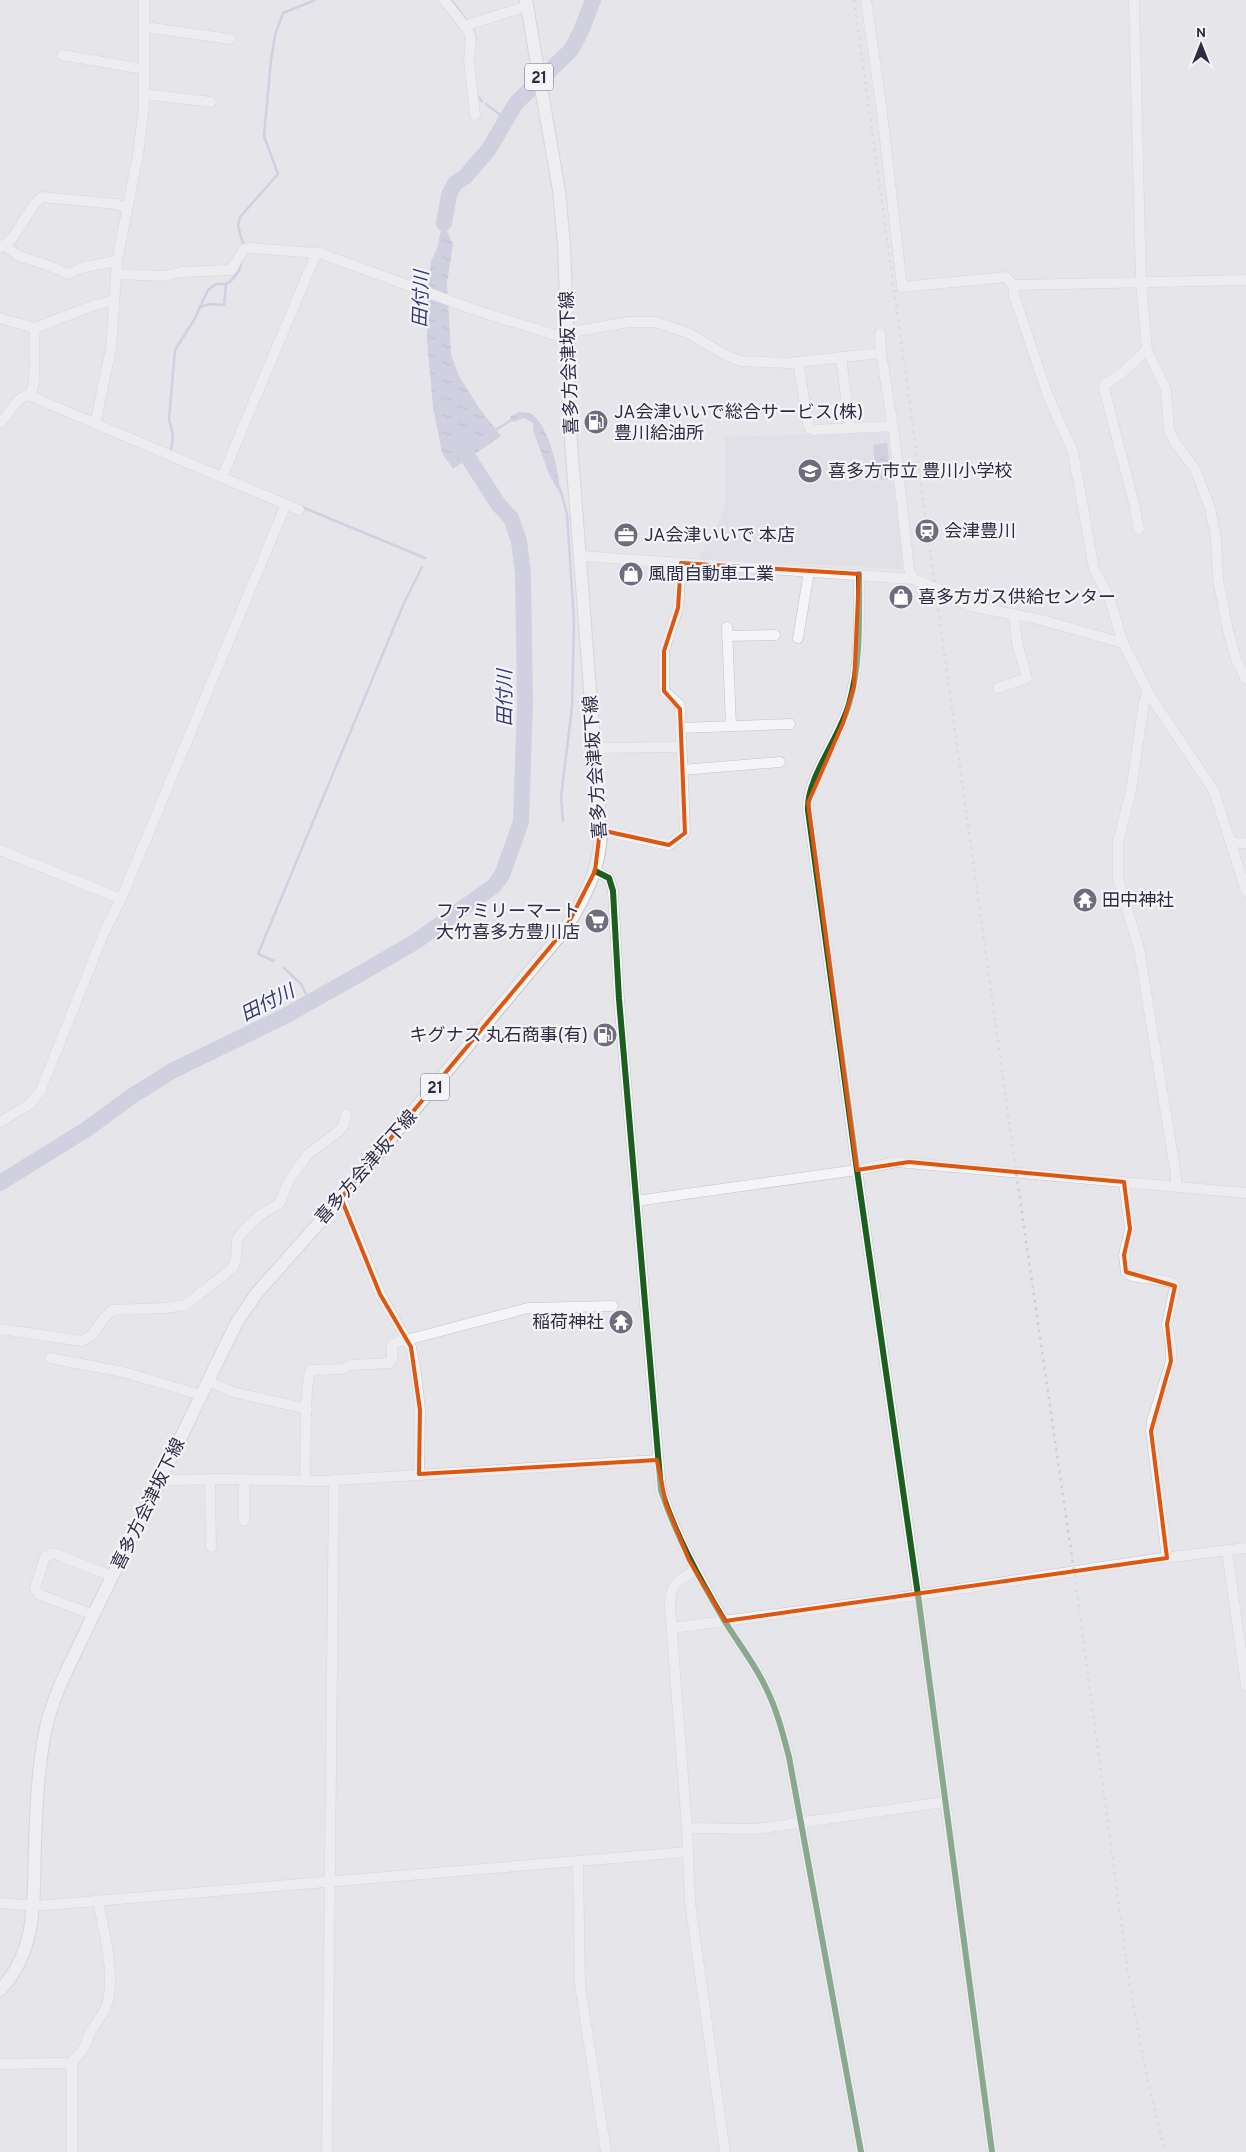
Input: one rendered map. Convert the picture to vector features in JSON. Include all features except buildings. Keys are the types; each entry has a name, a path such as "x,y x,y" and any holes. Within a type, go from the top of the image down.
{"main road":[{"name":"喜多方会津坂下線","path":"0,1990 19,1963 28,1942 34,1906 36,1807 46,1730 56,1696 112,1576 247,1305 295,1248 341,1198 566,928 583,901 595,871 600,848 600,830 571,442 564,244 559,191 527,3"}],"street":[{"path":"95,424 112,349 117,261 138,155 144,94 144,0"},
{"path":"444,0 464,26 471,39 469,61 475,114"},
{"path":"866,0 881,104 902,287 1006,278 1013,285 1014,295 1048,396 1073,452 1094,569 1110,600 1124,643 1148,691 1214,791 1246,891"},
{"path":"1134,0 1141,282 1147,350 1166,390 1169,430 1176,444 1195,469 1210,508 1216,538 1218,579 1228,630 1236,659 1246,679"},
{"path":"464,26 527,3"},
{"path":"145,27 230,39"},
{"path":"62,55 144,69"},
{"path":"144,94 211,102"},
{"path":"117,261 84,267 68,274 47,264 19,256 2,246 22,223 32,206 42,197 116,204 127,208"},
{"path":"116,274 164,276 182,272 231,270 244,249 316,253 404,283 457,304 555,335 629,322 655,322 688,333 726,356 740,361 768,363 798,362 881,353"},
{"path":"222,477 316,253"},
{"path":"1013,285 1246,280"},
{"path":"0,318 35,328 65,315 114,300"},
{"path":"0,423 20,400 31,392 35,375 33,345 35,328"},
{"path":"880,333 881,353 893,426 909,570 912,579"},
{"path":"1139,529 1104,385 1123,372 1147,350"},
{"path":"841,357 850,428"},
{"path":"798,362 809,428 814,430 893,426"},
{"path":"28,395 299,510"},
{"path":"0,1122 30,1104 40,1092 102,935 121,899 286,504"},
{"path":"579,556 912,579 936,588 970,606 1014,616 1038,619 1124,643"},
{"path":"600,830 663,845 668,845 684,834 686,824 679,704 664,691 663,657 678,608 681,563"},
{"path":"798,638 810,572"},
{"path":"859,574 859,622 854,686 843,723 815,780 808,796 808,803 857,1170 918,1595 992,2152"},
{"path":"998,688 1027,678 1017,644 1014,616"},
{"path":"731,726 727,632 775,635"},
{"path":"1148,691 1144,703 1131,790 1118,842 1118,878 1139,948 1176,1175 1176,1186"},
{"path":"680,728 790,724"},
{"path":"595,748 681,746"},
{"path":"682,770 780,762"},
{"path":"1230,842 1246,843"},
{"path":"0,850 121,899"},
{"path":"595,871 609,878 613,891 619,998 661,1490 675,1530 695,1570 754,1665 775,1710 789,1757 861,2152"},
{"path":"0,1328 82,1341 92,1335 104,1318 116,1309 165,1308 185,1305 233,1268 236,1258 237,1240 243,1231 259,1216 280,1203 288,1182 304,1158 339,1131 343,1126 346,1114"},
{"path":"636,1201 857,1170 897,1162 1246,1193"},
{"path":"1124,1182 1130,1229 1124,1255 1126,1272 1132,1276 1171,1282 1175,1286 1167,1324 1171,1346 1170,1361 1152,1421 1151,1431 1167,1558"},
{"path":"341,1198 380,1294 388,1310 408,1339 413,1357 418,1394 419,1474"},
{"path":"306,1481 307,1376 311,1370 342,1369 351,1365 389,1363 392,1359 392,1345 408,1339 528,1308 613,1306"},
{"path":"50,1358 124,1372 201,1395"},
{"path":"208,1381 233,1392 306,1409"},
{"path":"162,1477 172,1480 244,1479 306,1481 657,1460"},
{"path":"210,1479 211,1547"},
{"path":"244,1479 244,1521"},
{"path":"327,2152 334,1479"},
{"path":"672,1628 1246,1548"},
{"path":"1226,1551 1246,1686"},
{"path":"94,1615 38,1594 35,1588 45,1557 52,1554 112,1576"},
{"path":"695,1570 681,1578 672,1588 670,1600 687,1828 690,1902 725,2152"},
{"path":"687,1828 756,1829 944,1802"},
{"path":"0,1903 34,1906 687,1852"},
{"path":"578,1862 580,1986 606,2152"},
{"path":"0,2064 70,2065 82,2052 90,2033 106,2008 107,2000 109,1976 98,1900"},
{"path":"70,2065 72,2065 72,2152"}],"highlighted area":[{"path":"681,563 859,574 854,686 843,723 808,803 857,1170 909,1162 1124,1182 1130,1229 1124,1255 1126,1272 1175,1286 1167,1324 1171,1361 1151,1431 1167,1558 725,1621 689,1560 666,1504 657,1460 419,1474 420,1410 411,1347 380,1294 341,1198 566,928 595,871 600,830 669,845 685,833 680,709 664,691 664,651 678,608"}],"shaded area":[{"name":"喜多方市立 豊川小学校","path":"883,432 889,434 892,439 902,559 901,569 700,559 701,553 719,522 725,504 725,437"}],"water":[{"path":"451,198 446,229 453,244 447,283 451,355 459,376 479,408 501,436 453,469 442,453 433,407 427,341 427,302 431,261 437,249 446,205"},
{"path":"519,412 530,413 543,427 556,463 560,494 549,474 534,433 533,423 524,418 513,422 510,417"},
{"path":"887,443 891,479 877,480 873,445"}],"waterway":[{"path":"244,247 238,226 240,217 278,174 264,136 275,35 283,13 315,0"},
{"path":"451,0 468,22"},
{"name":"田付川","path":"444,223 449,195 455,183 465,177 489,149 516,103 571,50 581,31 593,0"},
{"path":"472,27 476,40"},
{"path":"477,95 482,101"},
{"path":"486,104 507,120"},
{"path":"171,451 173,435 169,419 175,350 194,320 208,290 216,284 226,284 231,281 239,271 243,257"},
{"path":"199,307 210,304 224,305 226,284"},
{"path":"494,431 513,419"},
{"name":"田付川","path":"0,1183 87,1129 132,1096 172,1071 287,1015 415,942 494,886 502,875 521,822 525,704 523,574 519,541 511,518 498,504 457,440"},
{"path":"560,488 567,514 574,621 572,707 561,797 563,821"},
{"path":"302,507 425,558"},
{"path":"274,961 258,954 404,603 422,567"},
{"path":"284,968 301,984 310,1002"}],"railway":[{"path":"854,0 1016,1172 1074,1571 1130,1988 1147,2077 1165,2152"}],"cycle path":[{"path":"859,574 858,640 853,688 845,717 812,785 808,810 918,1595 992,2152"},
{"path":"595,871 609,878 613,891 619,999 661,1490 689,1556 724,1620 762,1679 779,1722 789,1757 861,2152"}],"place":[{"name":"JA会津いいで総合サービス(株) 豊川給油所","path":"596,422"},
{"name":"喜多方市立 豊川小学校","path":"810,471"},
{"name":"会津豊川","path":"927,531"},
{"name":"JA会津いいで 本店","path":"626,535"},
{"name":"風間自動車工業","path":"631,574"},
{"name":"喜多方ガス供給センター","path":"901,597"},
{"name":"田中神社","path":"1085,900"},
{"name":"ファミリーマート 大竹喜多方豊川店","path":"597,921"},
{"name":"キグナス 丸石商事(有)","path":"605,1035"},
{"name":"稲荷神社","path":"621,1322"}]}
